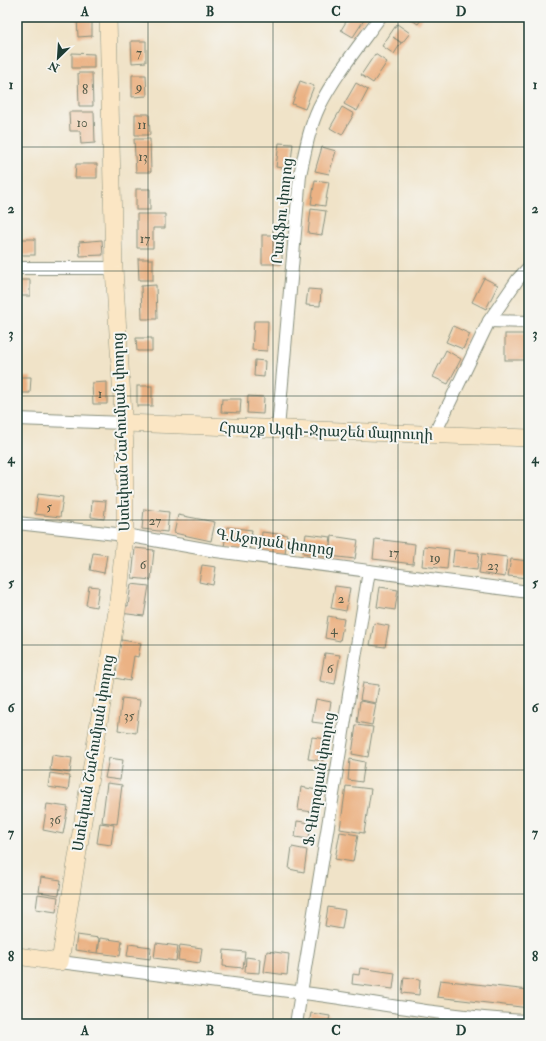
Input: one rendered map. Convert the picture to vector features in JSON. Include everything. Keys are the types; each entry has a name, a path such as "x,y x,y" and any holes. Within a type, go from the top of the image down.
{"main road":[{"name":"Ստեփան Շահումյան փողոց","path":"60,962 116,611 125,535 125,447 114,268 108,17"},
{"name":"Հրաշք Այգի-Ջրաշեն մայրուղի","path":"124,423 434,436 529,438"},
{"path":"17,956 60,962"}],"street":[{"name":"Րաֆֆու փողոց","path":"278,429 300,175 308,137 319,107 335,79 380,17"},
{"path":"434,436 489,321 518,279 529,267"},
{"path":"17,268 114,268"},
{"path":"489,321 529,322"},
{"path":"17,419 124,423"},
{"name":"Գ.Աջոյան փողոց","path":"17,523 125,535 216,551 529,592"},
{"name":"Ֆ.Գևորգյան փողոց","path":"296,1024 369,571"},
{"path":"60,962 488,1019 529,1021"}],"building":[{"path":"77,17 92,17 92,36 78,37"},
{"path":"131,17 145,17 146,21 131,21"},
{"path":"349,17 366,17 353,37 341,30"},
{"path":"407,17 423,17 418,24"},
{"path":"397,24 410,33 402,43 393,37 401,43 394,54 382,46"},
{"path":"131,41 146,41 146,62 132,63"},
{"path":"72,53 94,54 94,68 72,68"},
{"path":"375,54 387,62 373,83 361,75"},
{"path":"78,73 92,73 93,106 79,106"},
{"path":"132,75 146,75 147,96 132,97"},
{"path":"300,81 314,86 305,109 292,104"},
{"path":"356,83 368,90 357,111 344,104"},
{"path":"342,107 354,114 342,135 330,128"},
{"path":"69,112 94,112 95,143 81,144 80,131 70,131"},
{"path":"135,114 149,114 150,135 135,135"},
{"path":"134,139 150,139 151,172 136,172"},
{"path":"279,143 293,144 290,169 276,167"},
{"path":"322,147 336,151 329,174 315,171"},
{"path":"76,164 97,164 97,178 75,178"},
{"path":"315,180 329,182 325,206 311,204"},
{"path":"136,189 150,189 150,210 136,210"},
{"path":"311,209 326,211 322,235 308,233"},
{"path":"137,214 165,214 165,228 153,228 153,248 137,248"},
{"path":"262,235 282,235 282,264 262,264"},
{"path":"17,239 35,239 35,255 17,255"},
{"path":"102,240 103,255 80,256 79,242"},
{"path":"138,259 153,259 153,280 139,280"},
{"path":"484,278 498,285 486,309 472,302"},
{"path":"17,280 30,280 30,296 17,296"},
{"path":"156,285 157,319 142,319 141,286"},
{"path":"308,289 321,290 320,306 306,305"},
{"path":"254,321 268,321 267,351 252,350"},
{"path":"453,326 470,334 463,349 446,342"},
{"path":"505,334 529,334 529,360 505,360"},
{"path":"136,338 152,338 152,351 137,351"},
{"path":"446,350 461,359 448,384 433,377"},
{"path":"255,360 265,361 264,377 254,376"},
{"path":"17,377 31,377 30,393 17,393"},
{"path":"107,382 107,404 93,404 92,383"},
{"path":"137,386 152,386 152,406 137,406"},
{"path":"248,396 264,397 263,414 247,413"},
{"path":"222,399 241,399 240,413 221,412"},
{"path":"38,494 63,497 60,517 35,514"},
{"path":"92,500 106,501 104,519 91,517"},
{"path":"144,509 169,512 167,532 142,529"},
{"path":"178,515 215,522 211,541 174,533"},
{"path":"227,527 252,530 249,550 224,547"},
{"path":"262,532 287,535 285,555 260,552"},
{"path":"306,534 331,537 328,557 303,553"},
{"path":"332,536 358,540 355,559 330,556"},
{"path":"375,539 415,544 413,564 373,559"},
{"path":"424,546 449,549 447,569 422,566"},
{"path":"135,548 154,550 151,580 132,578"},
{"path":"454,550 479,553 477,570 452,567"},
{"path":"93,553 107,555 104,573 90,570"},
{"path":"482,554 507,557 505,577 479,573"},
{"path":"511,559 529,561 529,578 508,576"},
{"path":"202,565 216,567 213,585 199,582"},
{"path":"131,584 149,586 144,616 120,613 121,605 128,606"},
{"path":"89,586 99,587 96,607 86,605"},
{"path":"335,586 350,588 346,611 331,608"},
{"path":"380,587 398,590 395,610 377,607"},
{"path":"328,616 344,619 340,641 325,638"},
{"path":"374,623 389,626 385,647 370,645"},
{"path":"121,640 141,643 138,657 134,656 130,681 115,678"},
{"path":"325,653 340,655 335,684 320,681"},
{"path":"363,683 379,685 376,703 360,700"},
{"path":"122,698 140,700 136,733 118,730"},
{"path":"316,699 331,702 327,724 312,722"},
{"path":"360,701 376,704 372,725 357,722"},
{"path":"356,725 373,727 368,757 352,754"},
{"path":"312,737 327,739 323,761 308,759"},
{"path":"52,755 72,758 70,773 50,770"},
{"path":"109,758 123,760 120,780 105,778"},
{"path":"350,759 365,762 362,782 348,780"},
{"path":"50,773 70,776 68,790 48,787"},
{"path":"107,783 122,785 117,824 102,822"},
{"path":"346,786 371,789 364,833 340,829"},
{"path":"301,787 317,790 313,812 298,810"},
{"path":"47,804 68,807 63,834 43,830"},
{"path":"297,821 311,823 309,839 295,837"},
{"path":"100,823 114,825 111,845 97,843"},
{"path":"340,832 358,835 353,862 335,859"},
{"path":"292,847 307,850 304,872 289,869"},
{"path":"41,877 61,880 59,895 39,892"},
{"path":"38,894 58,897 56,912 36,909"},
{"path":"328,907 345,910 342,929 325,926"},
{"path":"77,935 99,938 97,953 75,950"},
{"path":"100,938 122,941 120,956 98,953"},
{"path":"156,943 178,946 176,961 154,958"},
{"path":"129,944 151,947 150,959 127,956"},
{"path":"180,945 202,948 200,963 178,960"},
{"path":"224,950 245,952 243,968 223,966"},
{"path":"267,951 289,954 287,975 264,972"},
{"path":"246,957 260,959 259,973 245,972"},
{"path":"360,968 395,973 393,989 352,984 353,974 359,975"},
{"path":"404,977 420,979 419,995 402,993"},
{"path":"440,980 529,990 529,1008 437,997"},
{"path":"311,1013 330,1016 328,1024 309,1024"}]}
